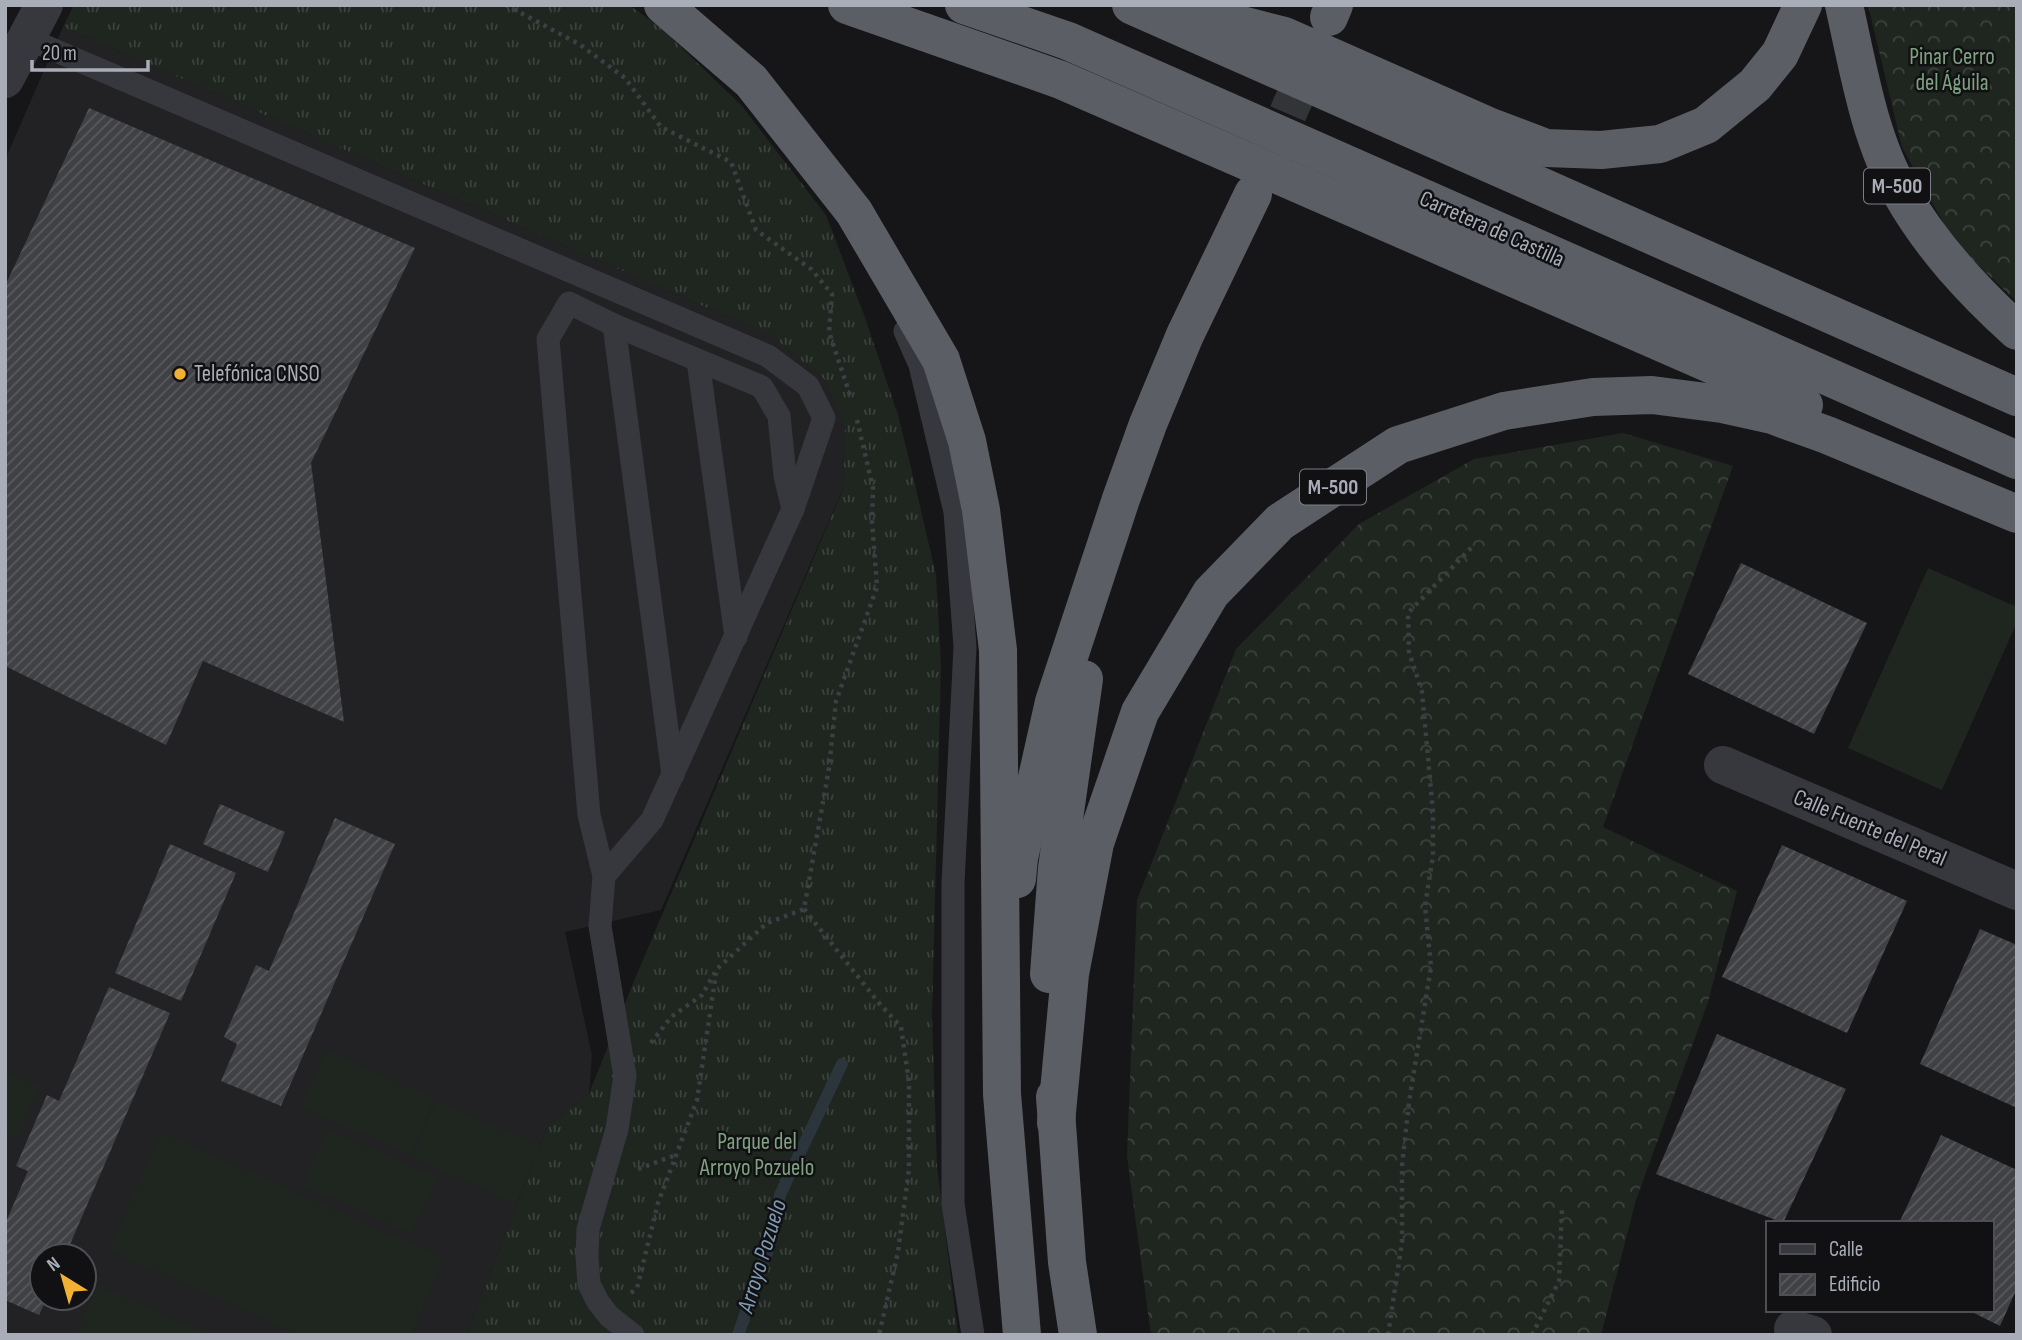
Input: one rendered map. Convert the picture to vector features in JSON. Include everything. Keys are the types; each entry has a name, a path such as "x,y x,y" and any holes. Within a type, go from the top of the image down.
{"highway":[{"path":"663,5 751,82 854,212 941,360 967,441 981,510 998,650 1002,1094 1022,1335"},
{"path":"847,5 1061,80 1792,400 2017,505"},
{"name":"Carretera de Castilla","path":"964,5 1068,41 2017,460"},
{"path":"1131,5 2017,397"},
{"path":"1166,5 1284,36 1488,126 1546,148 1601,150 1660,144 1706,125 1755,85 1780,54 1803,5"},
{"name":"M-500","path":"1844,5 1861,84 1899,191 1924,230 1968,286 2017,331"},
{"path":"1002,1094 1019,858 1054,702 1148,424 1185,335 1253,194"},
{"name":"M-500","path":"1056,1123 1070,974 1093,855 1140,712 1211,593 1279,522 1398,445 1504,411 1593,397 1652,395 1722,404 1772,415 2017,514"},
{"path":"1078,1335 1067,1262 1056,1123 1049,972 1057,868 1079,704 1121,499"}],"street":[{"path":"5,79 44,5"},
{"name":"Calle Fuente del Peral","path":"1723,765 2017,891"}],"lane":[{"path":"26,38 768,356 808,386 824,418 793,509 652,820 604,876"},
{"path":"854,212 920,365 955,512 965,647 953,883 953,1204 973,1335"},
{"path":"634,1335 609,1316 598,1303 589,1284 589,1229 617,1129 625,1076 600,926 604,876 589,816 548,339 569,303 614,325 762,387 779,416 785,476 793,509"},
{"path":"614,325 673,775"},
{"path":"698,361 736,638"}],"path":[{"path":"1388,1335 1402,1242 1402,1166 1409,1102 1431,967 1425,906 1433,856 1433,812 1422,692 1409,652 1408,613 1472,547"},
{"path":"804,909 901,1027 909,1082 909,1170 898,1252 878,1335"},
{"path":"609,1316 637,1288 658,1203 697,1100 717,969"},
{"path":"625,1076 671,1017 702,995"},
{"path":"1532,1335 1559,1281 1562,1209"}],"shaded area":[{"path":"63,27 772,336 824,379 845,428 843,488 661,910 565,932 592,1055 589,1094 548,1125 466,1335 5,1335 5,160"}],"green space":[{"name":"Parque del Arroyo Pozuelo","path":"74,5 629,5 661,28 741,105 826,215 898,415 936,575 941,666 932,1016 937,1165 958,1335 466,1335 548,1125 589,1094 634,981 843,489 845,428 824,379 772,336 63,27"},
{"name":"Pinar Cerro del Águila","path":"1868,5 2017,5 2017,302 1953,241 1902,147"},
{"path":"1623,433 1733,466 1603,827 1737,891 1708,1002 1636,1200 1601,1335 1151,1335 1127,1156 1137,900 1236,649 1359,524 1474,459"},
{"path":"1928,568 2017,607 2017,622 1942,790 1848,748"},
{"path":"326,1050 435,1098 410,1155 301,1107"},
{"path":"5,1071 40,1086 17,1138 5,1132"},
{"path":"436,1101 541,1146 516,1203 412,1158"},
{"path":"328,1129 437,1177 412,1234 303,1186"},
{"path":"161,1132 445,1259 411,1335 300,1335 109,1250"},
{"path":"98,1285 211,1335 76,1335 86,1312 98,1312"}],"building":[{"name":"Telefónica CNSO","path":"89,108 415,248 311,463 344,722 203,661 166,745 5,666 5,286"},
{"path":"1741,563 1867,623 1814,734 1688,674"},
{"path":"220,804 285,832 268,872 203,844"},
{"path":"335,818 395,844 281,1106 221,1081 237,1044 224,1037 256,965 269,971"},
{"path":"170,844 236,873 181,1001 115,973"},
{"path":"1782,845 1907,901 1847,1033 1722,977"},
{"path":"1980,929 2017,945 2017,1108 1920,1064"},
{"path":"109,987 170,1013 71,1242 28,1242 28,1310 5,1300 5,1224 28,1171 16,1166 47,1095 59,1101"},
{"path":"1717,1034 1846,1089 1784,1221 1778,1221 1656,1174"},
{"path":"1941,1135 2017,1170 2017,1288 2000,1326 1972,1312 1994,1312 1994,1221 1900,1221"}],"waterway":[{"name":"Arroyo Pozuelo","path":"738,1335 773,1235 780,1195 842,1064"}],"tunnel":[{"path":"1265,166 1315,51"}],"place":[{"name":"Telefónica CNSO","path":"180,374"}]}
